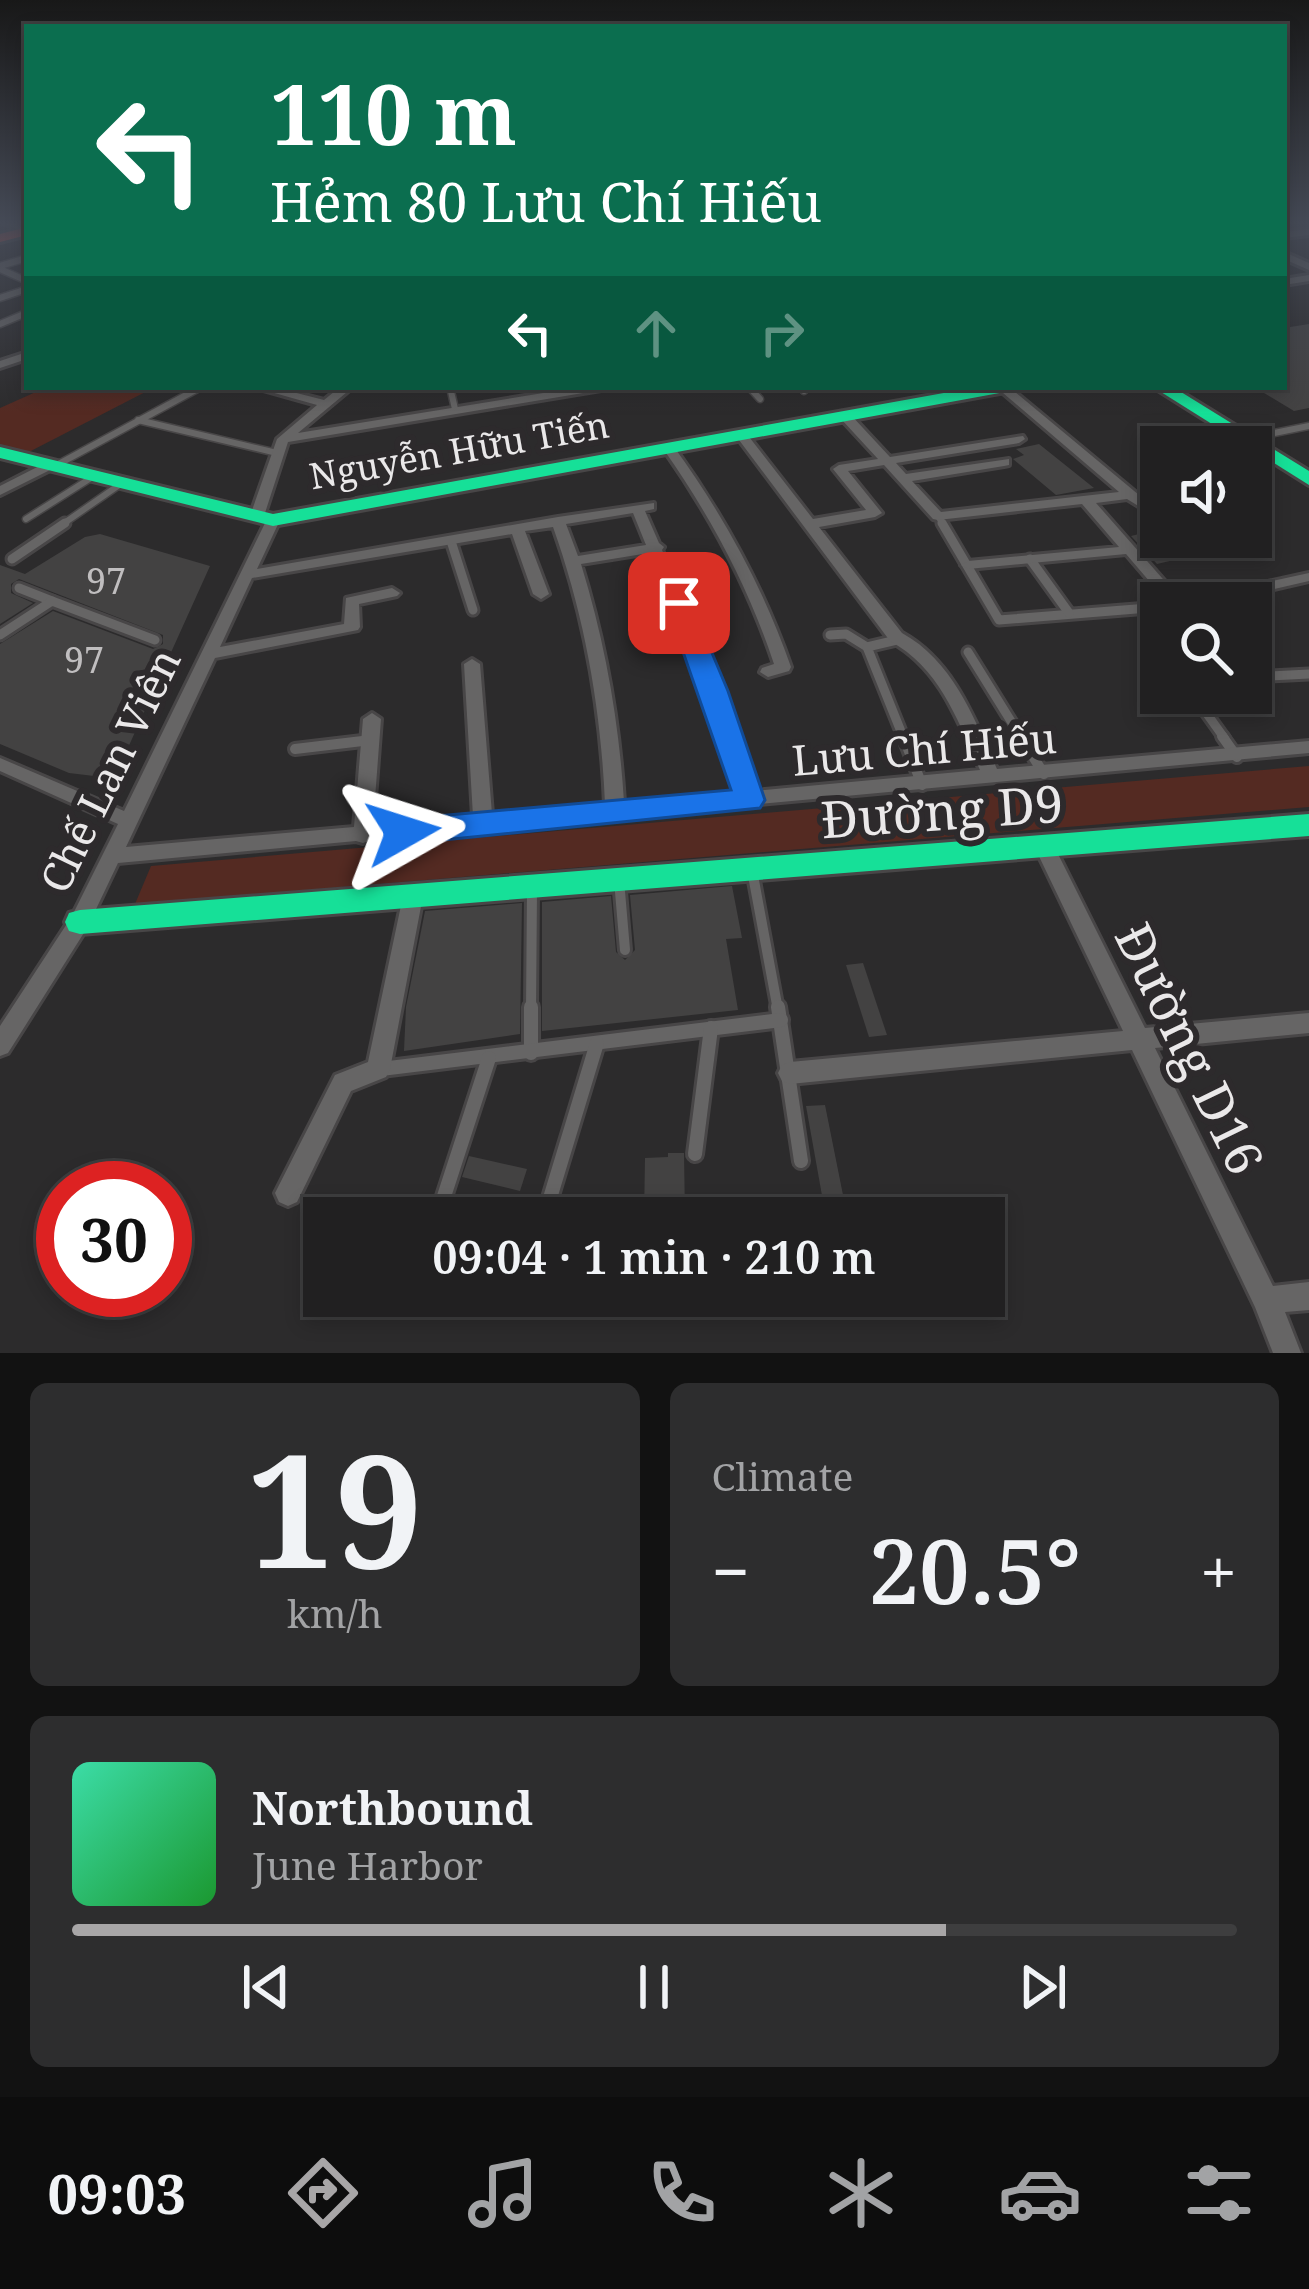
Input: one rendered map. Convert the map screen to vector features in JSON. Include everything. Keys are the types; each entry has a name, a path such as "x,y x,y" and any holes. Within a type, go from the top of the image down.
{"street":[{"path":"271,390 326,404"},
{"path":"280,446 343,390"},
{"path":"494,390 499,403"},
{"name":"Nguyễn Hữu Tiến","path":"0,452 265,518 670,450 988,390"},
{"path":"845,417 938,516 1135,499 1008,390"},
{"path":"1149,390 1210,426"},
{"path":"1165,390 1216,426"},
{"path":"280,446 542,392"},
{"path":"742,436 901,639 912,643 937,672 992,777"},
{"path":"811,524 875,513 839,469 1019,439"},
{"name":"Chế Lan Viên","path":"0,1046 80,922 246,574 265,518 280,446"},
{"path":"670,450 701,491 748,573 783,668 768,672"},
{"path":"1272,460 1309,478"},
{"path":"905,478 1004,462"},
{"path":"0,491 52,465"},
{"path":"1272,465 1309,490"},
{"path":"1086,500 1157,582"},
{"path":"246,574 644,507 714,691 749,800"},
{"path":"558,521 589,609 612,730 615,812"},
{"path":"517,529 541,594"},
{"path":"574,561 657,547"},
{"path":"968,565 1128,550"},
{"path":"1272,585 1309,577"},
{"path":"208,654 352,627 351,601 392,593"},
{"path":"472,664 483,823"},
{"path":"363,836 371,729"},
{"name":"Lưu Chí Hiếu","path":"114,856 1309,747"},
{"path":"0,764 129,821"},
{"name":"Đường D9","path":"80,922 1309,825"},
{"name":"Đường D16","path":"1045,848 1266,1300 1287,1353"},
{"path":"288,1193 343,1083 378,1069 413,896"},
{"path":"790,1072 1309,1023"},
{"path":"1266,1300 1309,1296"}],"lane":[{"path":"0,324 24,314"},
{"path":"52,465 195,390"},
{"path":"452,390 461,408"},
{"path":"752,390 760,399"},
{"path":"138,420 280,446"},
{"path":"1272,438 1309,426"},
{"path":"26,519 94,476"},
{"path":"12,559 122,482"},
{"path":"938,516 1000,620 1140,608"},
{"path":"451,541 473,610"},
{"path":"1030,559 1069,613"},
{"path":"19,587 154,640"},
{"path":"0,635 52,601"},
{"path":"830,635 846,634 867,647 922,784"},
{"path":"867,647 901,639"},
{"path":"968,652 1044,774"},
{"path":"1272,675 1309,674"},
{"path":"1207,714 1237,757"},
{"path":"296,749 371,729"},
{"path":"752,870 790,1072 801,1161"},
{"path":"619,880 625,950"},
{"path":"530,1053 532,887"},
{"path":"378,1069 781,1020"},
{"path":"695,1154 711,1028"},
{"path":"550,1197 597,1043"},
{"path":"443,1197 489,1058"}],"shaded area":[{"path":"40,390 149,390 25,454 0,448 0,408"},
{"path":"1309,766 1309,807 135,904 151,866"}],"building":[{"path":"1309,324 1309,408 1294,411 1259,390 1287,390 1287,328"},
{"path":"1039,444 1094,488 1056,495 1013,459 1024,455 1016,449"},
{"path":"100,534 210,566 122,761 94,776 69,773 0,744 0,644 53,611 153,649 163,644 163,635 19,579 11,584 11,593 33,603 0,624 0,565 25,574 85,537"},
{"path":"1151,558 1182,558 1157,564"},
{"path":"732,886 742,938 726,939 738,1010 542,1031 542,902 611,896 616,952 625,960 635,950 630,895"},
{"path":"522,903 520,1034 404,1051 406,1007 425,911"},
{"path":"863,963 887,1035 869,1037 846,965"},
{"path":"825,1105 843,1197 822,1197 806,1106"},
{"path":"668,1153 684,1153 685,1197 644,1197 645,1158 668,1157"},
{"path":"469,1156 527,1169 520,1191 462,1177"}],"traffic: fast":[{"path":"0,452 273,520 988,390"},
{"path":"1166,390 1309,479"},
{"path":"80,922 1309,825"}],"route":[{"path":"403,832 749,800 679,603"}]}
